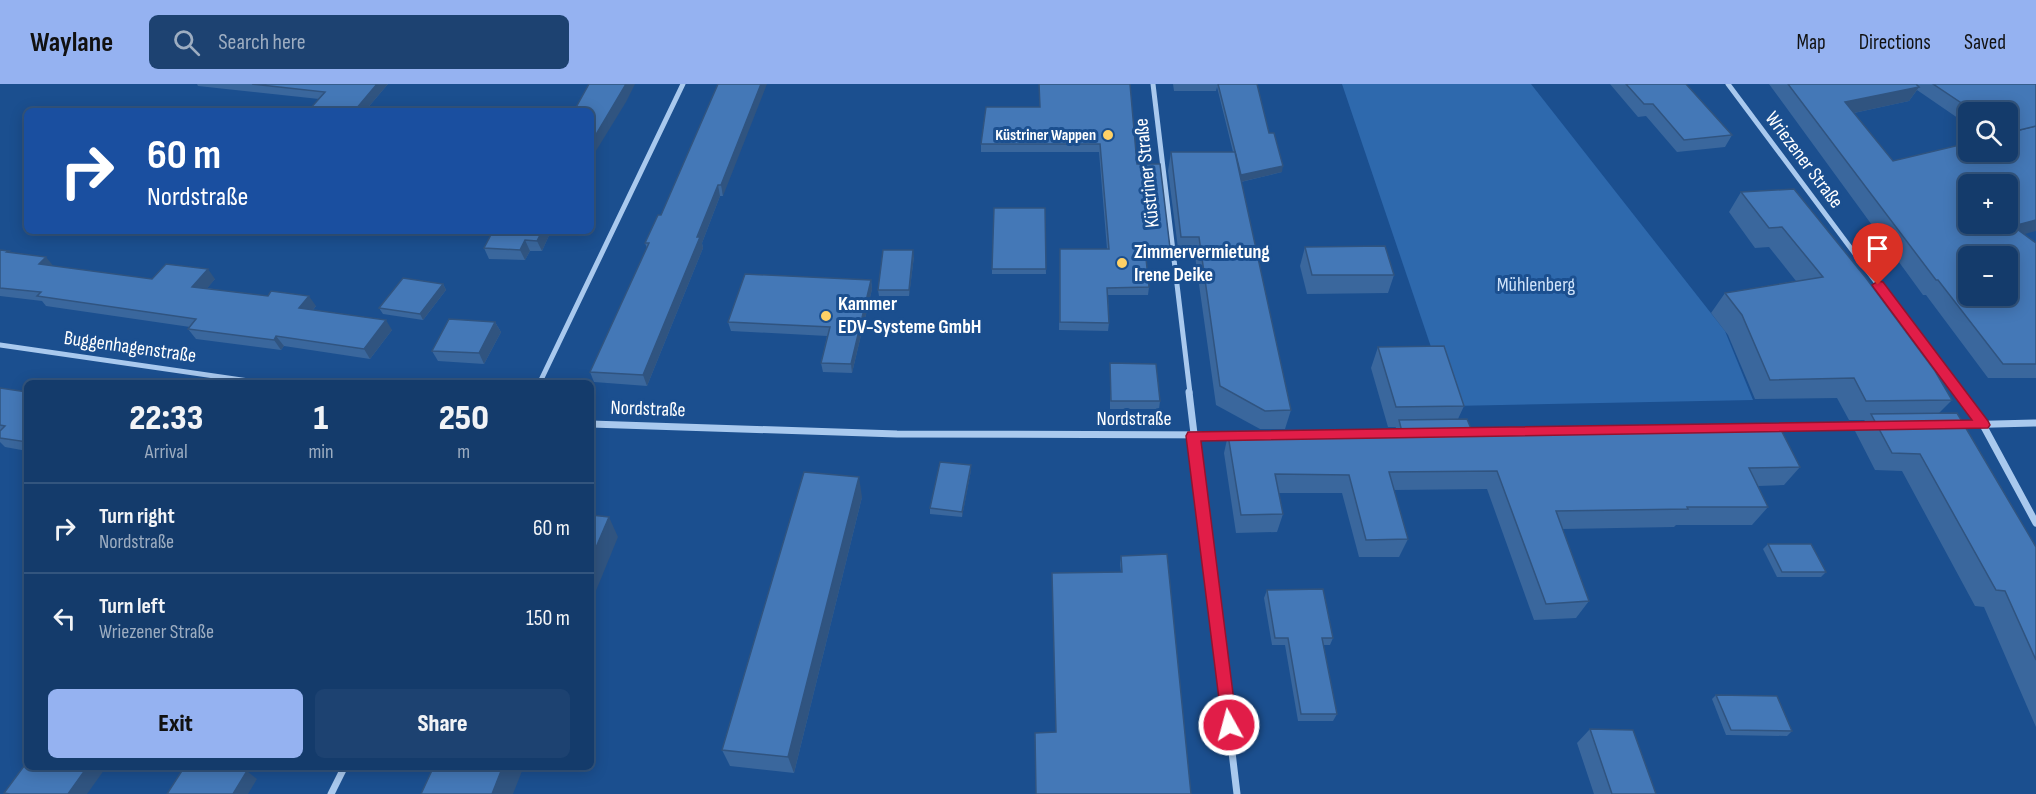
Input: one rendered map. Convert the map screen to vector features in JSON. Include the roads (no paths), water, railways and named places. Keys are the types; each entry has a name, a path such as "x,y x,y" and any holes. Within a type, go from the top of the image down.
{"street":[{"path":"541,380 683,84"},
{"name":"Küstriner Straße","path":"1154,84 1193,436 1237,794"},
{"name":"Wriezener Straße","path":"1728,84 1983,425 2036,523"},
{"name":"Buggenhagenstraße","path":"0,345 242,380"},
{"path":"1951,425 2036,423"},
{"name":"Nordstraße","path":"594,424 897,434 1241,435"},
{"path":"1762,428 1880,426"},
{"path":"331,794 343,770"}],"place":[{"name":"Küstriner Wappen","path":"1108,135"},
{"name":"Zimmervermietung Irene Deike","path":"1122,263"},
{"name":"Kammer EDV-Systeme GmbH","path":"826,316"}],"park label":[{"name":"Mühlenberg","path":"1536,285"}]}
